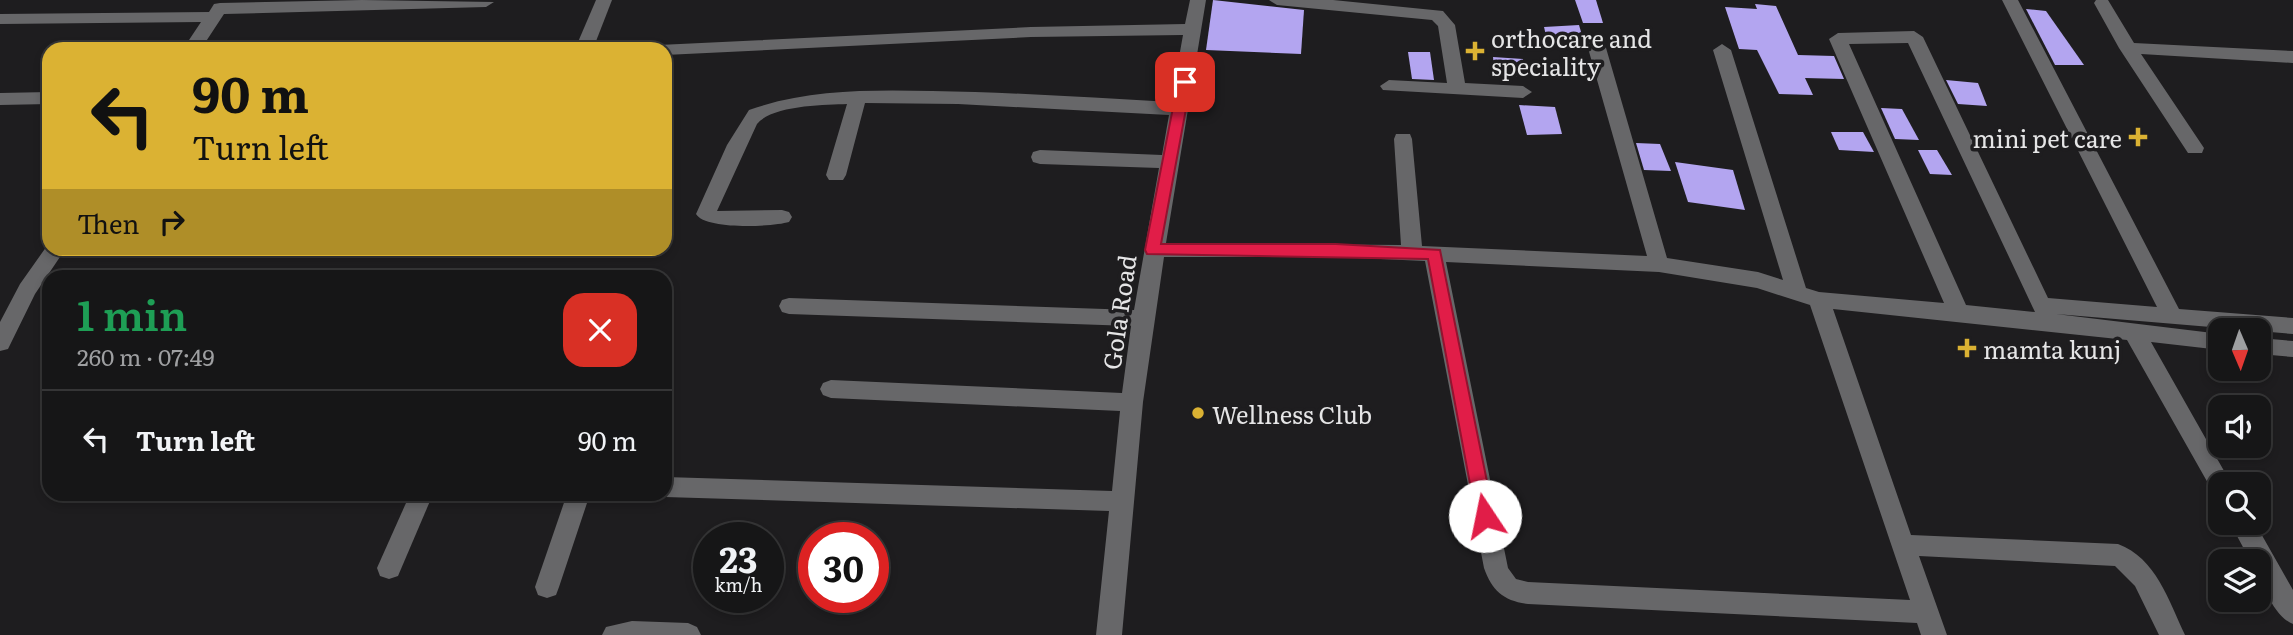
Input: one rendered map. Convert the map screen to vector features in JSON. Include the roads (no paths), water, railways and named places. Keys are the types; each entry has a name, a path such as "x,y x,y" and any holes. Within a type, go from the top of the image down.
{"street":[{"path":"587,42 604,0"},
{"name":"Gola Road","path":"1109,635 1132,402 1153,250 1158,162 1180,109 1198,0"},
{"path":"1277,0 1437,15 1446,25 1457,89"},
{"path":"2010,0 2172,317"},
{"path":"0,19 219,9 486,2"},
{"path":"2102,3 2128,48 2194,148"},
{"path":"197,42 219,9"},
{"path":"672,49 1031,32 1194,29"},
{"path":"1959,312 1839,39 1914,37 2046,314"},
{"path":"1595,41 1659,264"},
{"path":"2128,48 2293,57"},
{"path":"1722,50 1808,297 1905,545 1934,635"},
{"path":"1389,86 1523,92"},
{"path":"836,175 858,97"},
{"path":"782,217 715,218 706,214 750,119 765,109 797,102 858,97 1180,109"},
{"path":"0,99 42,98"},
{"path":"1403,139 1423,253 1500,581 1507,587 1528,593 1926,612"},
{"path":"1040,157 1158,162"},
{"path":"1153,250 1423,253 1659,264 1758,280 1808,297 1959,312 2172,317 2293,326"},
{"path":"0,343 27,290 50,256"},
{"path":"27,290 42,291"},
{"path":"789,306 1143,318"},
{"path":"2046,314 2136,334 2208,341"},
{"path":"2136,334 2214,472"},
{"path":"2272,347 2293,349"},
{"path":"831,388 1132,402"},
{"path":"672,487 1122,501"},
{"path":"389,568 418,501"},
{"path":"547,587 576,501"},
{"path":"2249,535 2293,613"},
{"path":"1905,545 2118,555 2131,561 2139,572 2172,635"},
{"path":"615,635 688,635"}],"place":[{"name":"orthocare and speciality","path":"1475,51"},
{"name":"mini pet care","path":"2138,137"},
{"name":"mamta kunj","path":"1967,348"},
{"name":"Wellness Club","path":"1198,413"}]}
